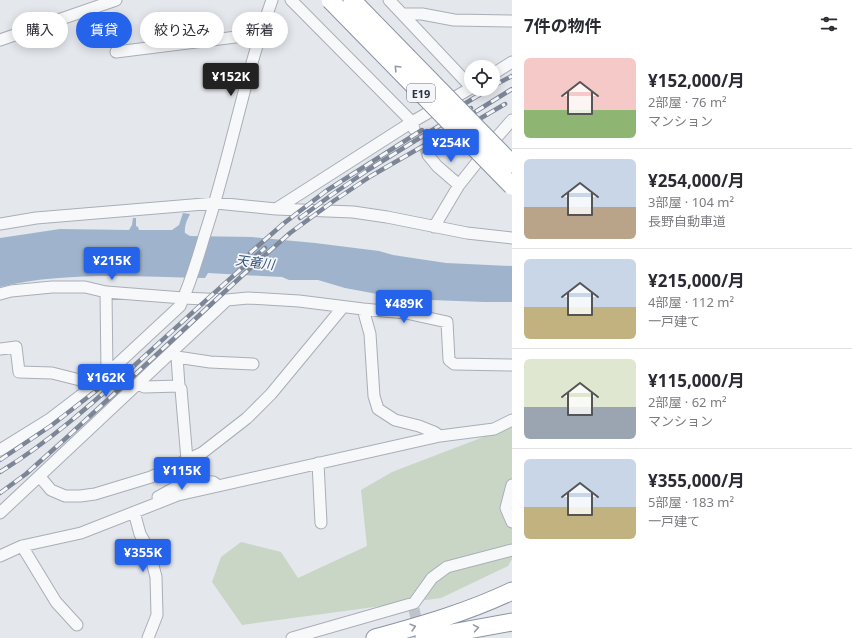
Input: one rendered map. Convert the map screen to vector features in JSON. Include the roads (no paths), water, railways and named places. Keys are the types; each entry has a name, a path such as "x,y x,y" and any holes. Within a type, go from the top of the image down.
{"highway":[{"name":"E19","path":"330,0 512,186"},
{"name":"E19","path":"352,0 512,164"},
{"path":"375,638 459,613 493,601 512,591"},
{"path":"424,638 512,622"}],"street":[{"path":"0,40 116,0"},
{"path":"268,12 272,0"},
{"path":"291,0 413,126"},
{"path":"389,0 464,79"},
{"path":"403,14 422,14 454,20 512,21"},
{"path":"116,52 232,38"},
{"path":"0,450 50,419 96,384 180,306 214,208 256,48"},
{"path":"500,70 512,62"},
{"path":"276,209 413,126 464,92"},
{"path":"434,227 459,185 512,120"},
{"path":"428,155 437,166 459,185"},
{"path":"0,224 36,218 214,208 276,209 353,212 386,217 467,234 512,238"},
{"path":"0,294 11,291 52,287 85,287 106,292 185,295 227,300 248,298 292,300 406,313 447,322 449,360 454,364 512,365"},
{"path":"106,292 107,374"},
{"path":"0,513 139,383 174,355 227,300"},
{"path":"40,477 51,490 65,496 96,494 151,477 202,452 247,418 271,394 343,307"},
{"path":"363,309 370,334 374,396 378,410 395,420 419,426 440,436"},
{"path":"0,349 16,347 19,372 52,373 96,384"},
{"path":"174,355 210,362 253,364"},
{"path":"174,355 179,386 181,389 187,481"},
{"path":"139,383 144,387 179,386"},
{"path":"0,556 22,546 81,533 178,495 440,436 494,429 512,420"},
{"path":"318,464 321,523"},
{"path":"154,504 158,497 187,481 213,482 219,486"},
{"path":"512,485 506,508 512,522"},
{"path":"134,512 140,534 149,550 156,577 157,615 148,638"},
{"path":"22,546 56,602 77,626"},
{"path":"292,638 414,606 432,578 447,567 512,550"}],"water":[{"name":"天竜川","path":"183,213 190,214 186,223 185,233 190,236 252,237 379,251 393,255 446,263 512,266 512,302 431,300 426,297 377,294 345,288 318,280 289,280 282,277 208,273 205,278 128,276 76,277 25,282 0,287 0,238 60,229 129,230 132,225 133,218 136,218 136,226 139,230 172,230 179,225"}],"tunnel":[{"path":"414,130 428,155"},
{"path":"414,609 419,632"}],"railway":[{"path":"500,82 512,76"},
{"path":"0,493 26,474 64,440 290,233 371,176 437,138 512,89"},
{"path":"441,118 477,96"},
{"path":"440,142 505,104"},
{"path":"300,218 368,170 447,121 471,108"},
{"path":"250,253 283,224 326,191 422,130"},
{"path":"0,472 36,448 87,407 265,248"},
{"path":"0,460 52,425 106,383"}]}
